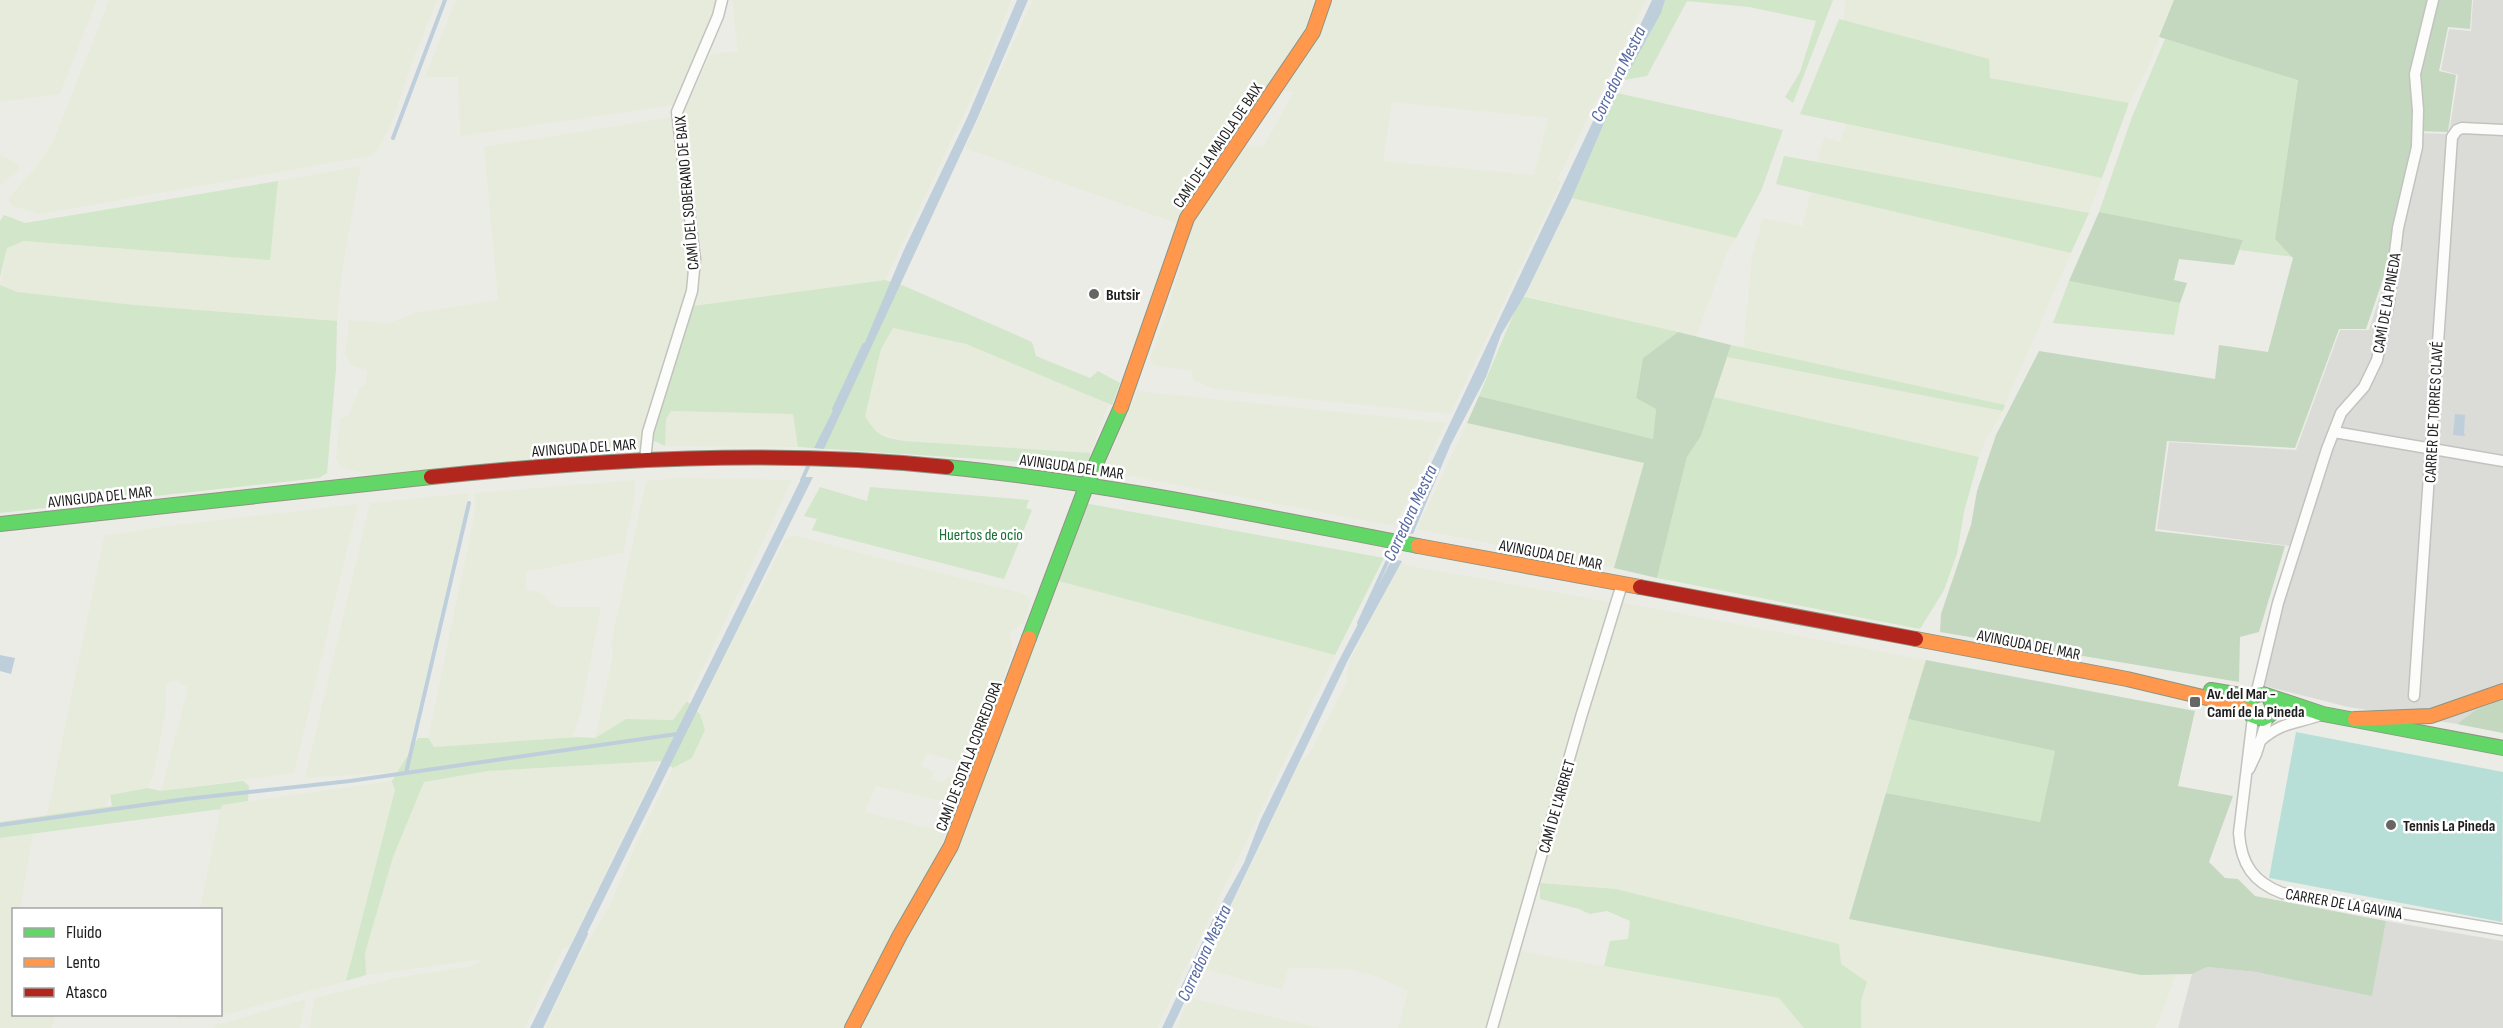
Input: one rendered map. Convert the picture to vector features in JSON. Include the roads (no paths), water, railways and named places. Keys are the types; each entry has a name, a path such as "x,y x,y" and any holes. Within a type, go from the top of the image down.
{"main road":[{"name":"CAMÍ DE LA MAIOLA DE BAIX","path":"1087,483 1106,445 1133,376 1187,218 1313,32 1324,0"},
{"name":"AVINGUDA DEL MAR","path":"0,524 481,472 645,460 727,456 828,459 916,465 1087,483 2127,679 2228,703 2251,714"},
{"name":"CAMÍ DE SOTA LA CORREDORA","path":"852,1028 900,935 951,846 1087,483"},
{"name":"AVINGUDA DEL MAR","path":"2127,679 2259,696 2323,714 2503,747"},
{"path":"2355,719 2431,716 2503,691"},
{"path":"2259,696 2273,704 2270,715 2259,719 2251,714 2248,704 2259,696"},
{"name":"AVINGUDA DEL MAR","path":"2270,715 2323,714"}],"street":[{"name":"CAMÍ DEL SOBERANO DE BAIX","path":"645,460 648,432 692,291 695,259 677,112 718,16 722,0"},
{"name":"CAMÍ DE LA PINEDA","path":"2259,696 2278,603 2334,432 2341,413 2364,387 2377,360 2398,228 2416,147 2416,68 2433,0"},
{"name":"CARRER DE TORRES CLAVÉ","path":"2414,696 2452,137 2457,130 2467,128 2503,130"},
{"path":"2334,432 2503,461"},
{"name":"CAMÍ DE L'ARBRET","path":"1492,1028 1622,584"},
{"path":"2247,771 2251,714"},
{"path":"2260,741 2272,730 2290,722 2323,714"},
{"path":"2247,771 2270,715"},
{"name":"CARRER DE LA GAVINA","path":"2247,771 2240,814 2240,849 2245,865 2255,879 2267,887 2282,893 2503,930"}],"water":[{"path":"1017,0 1028,0 978,117 824,449 814,448 852,373 903,252 967,118"},
{"path":"1652,0 1665,0 1661,13 1617,93 1572,198 1527,291 1501,335 1486,377 1451,444 1413,534 1402,532"},
{"path":"2455,414 2465,415 2464,434 2466,436 2453,435"},
{"path":"802,477 813,477 540,1028 530,1028"},
{"path":"1392,559 1402,561 1348,660 1172,1028 1162,1028 1214,917 1244,863 1260,821 1337,664"},
{"path":"0,655 15,658 11,674 0,671"}],"waterway":[{"path":"393,138 445,0"},
{"name":"Corredora Mestra","path":"1398,538 1636,35"},
{"path":"834,409 864,345"},
{"path":"802,480 810,462"},
{"path":"406,773 469,503"},
{"name":"Corredora Mestra","path":"1359,623 1395,545"},
{"path":"0,825 186,799 350,781 677,734"},
{"path":"541,1028 586,934"}],"place":[{"name":"Butsir","path":"1094,294"},
{"name":"Av. del Mar - Camí de la Pineda","path":"2195,702"},
{"name":"Tennis La Pineda","path":"2391,825"}],"park label":[{"name":"Huertos de ocio","path":"981,534"}]}
